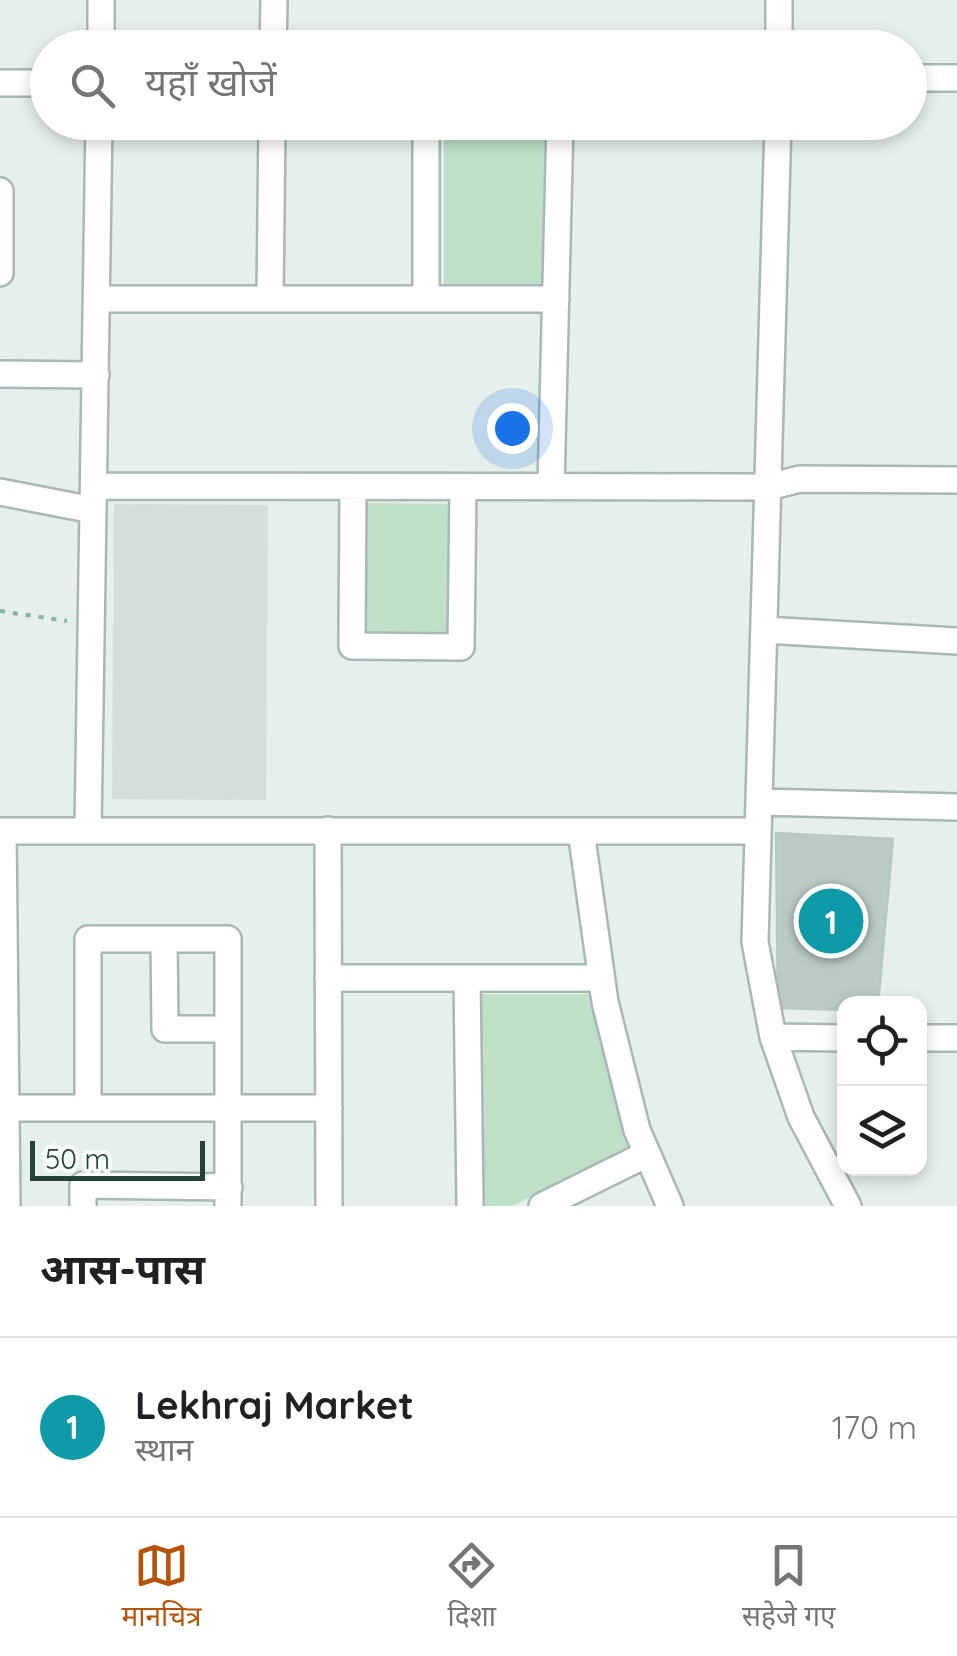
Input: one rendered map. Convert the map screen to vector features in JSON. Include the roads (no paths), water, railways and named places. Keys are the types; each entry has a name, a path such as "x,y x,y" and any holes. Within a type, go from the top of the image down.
{"street":[{"path":"100,30 101,0"},
{"path":"273,30 274,0"},
{"path":"778,30 779,0"},
{"path":"927,78 957,78"},
{"path":"0,83 30,83"},
{"path":"88,830 100,140"},
{"path":"270,299 272,140"},
{"path":"426,140 426,299"},
{"path":"551,487 560,140"},
{"path":"778,140 755,942 773,1037 801,1117 848,1206"},
{"path":"0,191 0,273"},
{"path":"97,299 556,299"},
{"path":"0,374 96,375"},
{"path":"0,492 94,498 354,486 768,487 800,479 957,480"},
{"path":"354,486 352,646 461,647 462,487"},
{"path":"764,630 957,642"},
{"path":"759,802 957,807"},
{"path":"5,1198 2,830 758,831"},
{"path":"328,830 329,1206"},
{"path":"581,831 601,978 637,1130 670,1206"},
{"path":"83,1206 82,1186 228,1196 228,940 88,939 88,1108"},
{"path":"164,939 165,1029 228,1029"},
{"path":"328,978 601,978"},
{"path":"466,978 470,1206"},
{"path":"773,1037 837,1038"},
{"path":"927,1038 957,1038"},
{"path":"6,1108 329,1108"},
{"path":"542,1206 648,1154"}],"place":[{"name":"Lekhraj Market","path":"831,921"}]}
